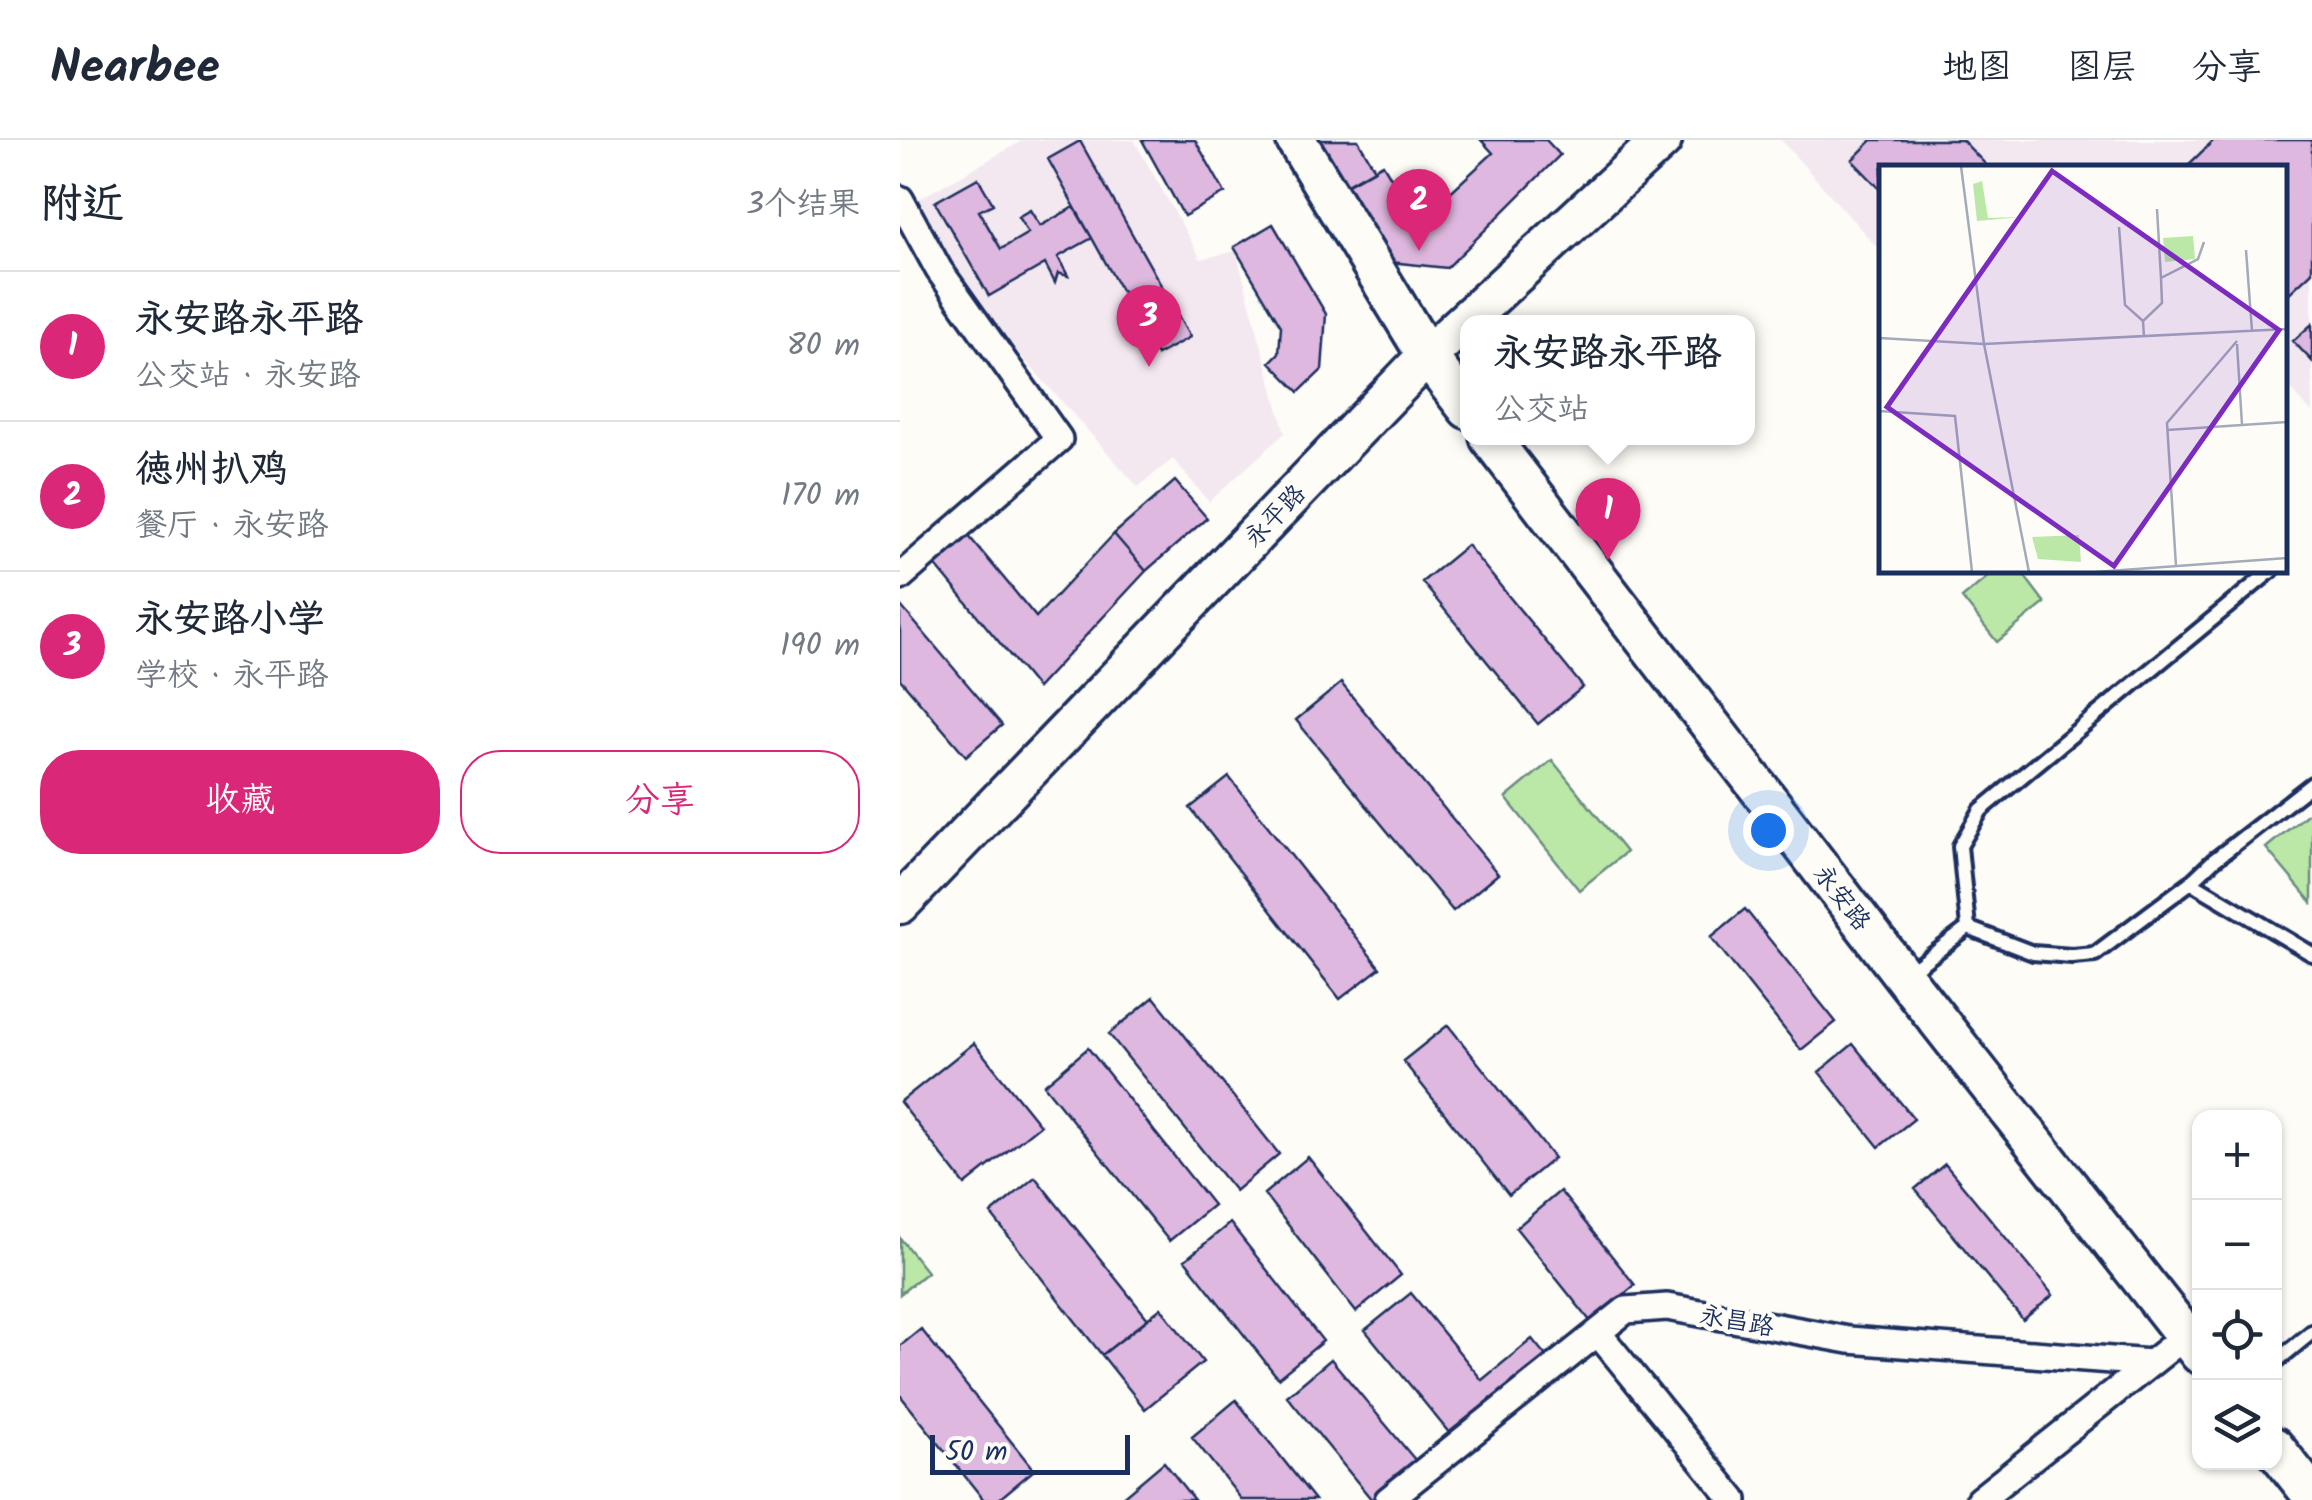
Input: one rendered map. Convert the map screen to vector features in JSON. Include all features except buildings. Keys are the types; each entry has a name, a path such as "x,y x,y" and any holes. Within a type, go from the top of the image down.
{"street":[{"path":"1296,140 1427,356 1460,399"},
{"name":"永平路","path":"1472,315 1662,140"},
{"path":"900,199 939,270 1059,439 900,577"},
{"name":"永平路","path":"900,904 1460,326"},
{"name":"永安路","path":"1495,445 2192,1345"},
{"name":"永昌路","path":"1388,1500 1626,1310 1667,1307 1849,1340 2151,1363"},
{"path":"1598,1333 1734,1500"},
{"path":"1979,1500 2151,1363 2192,1345"},
{"path":"2282,1458 2312,1495"}],"lane":[{"path":"1968,928 1960,846 1980,810 2270,572"},
{"path":"1968,928 2033,952 2095,954 2312,784"},
{"path":"2190,882 2312,954"},
{"path":"1904,977 1968,928"},
{"path":"2282,1356 2312,1332"}],"shaded area":[{"path":"1024,140 1134,140 1201,259 1236,251 1285,433 1209,502 1173,459 1138,487 971,300 917,200"},
{"path":"1781,140 2312,140 2312,413 2287,388 2287,165 1879,165 1879,250"}],"green space":[{"path":"1994,572 2022,572 2045,603 1997,642 1962,598"},
{"path":"1552,760 1626,852 1579,890 1506,798"},
{"path":"2312,810 2312,903 2266,848"},
{"path":"900,1238 927,1272 900,1294"}],"place":[{"name":"徳州扒鸡","path":"1419,251"},
{"name":"永安路小学","path":"1149,367"},
{"name":"永安路永平路","path":"1608,560"}]}
